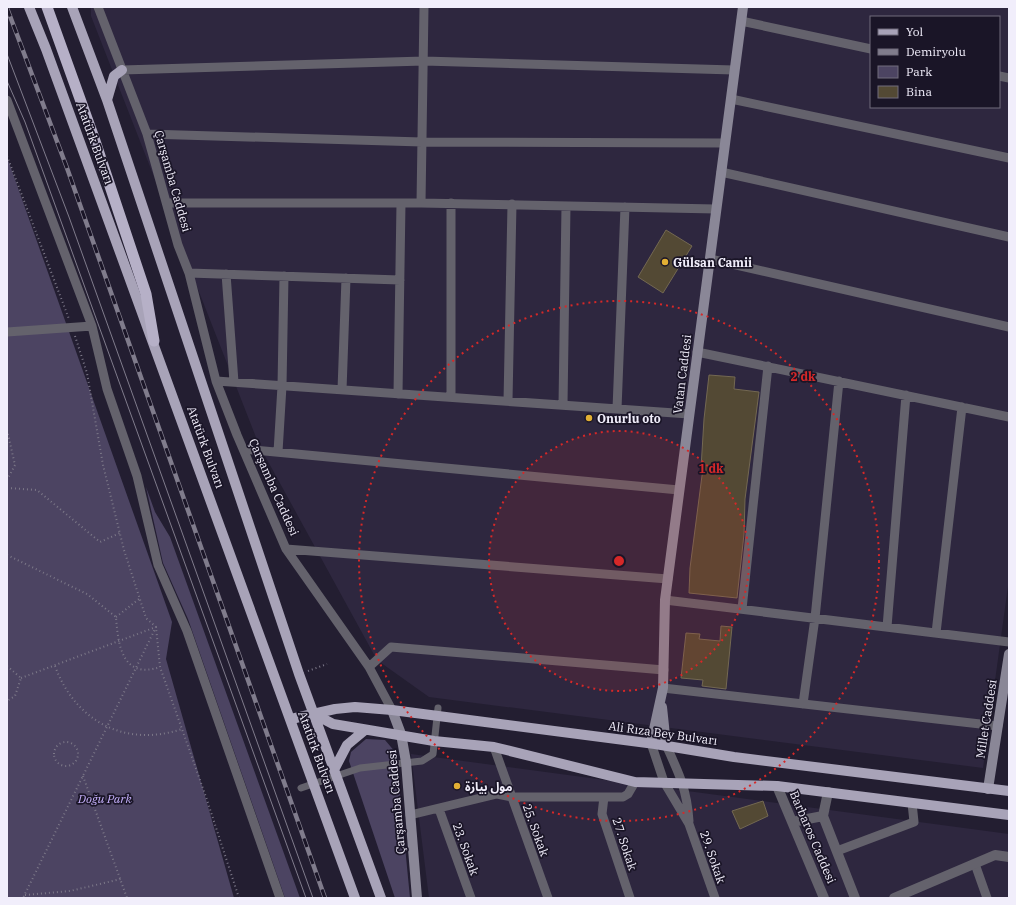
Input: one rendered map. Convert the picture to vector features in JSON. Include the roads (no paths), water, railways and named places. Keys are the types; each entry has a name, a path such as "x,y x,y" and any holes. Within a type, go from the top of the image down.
{"highway":[{"path":"47,7 93,135 146,294 154,341"}],"main road":[{"name":"Atatürk Bulvarı","path":"29,7 46,49 154,341 355,898"},
{"name":"Atatürk Bulvarı","path":"72,7 107,100 314,714 381,898"},
{"name":"Vatan Caddesi","path":"651,743 662,699 665,600 743,7"},
{"path":"107,100 114,76 122,70"},
{"name":"Millet Caddesi","path":"988,789 1009,654"},
{"path":"662,699 666,745"},
{"name":"Ali Rıza Bey Bulvarı","path":"291,719 342,708 438,712 666,745 734,757 1009,791"},
{"name":"Çarşamba Caddesi","path":"392,710 401,734 406,762 417,898"},
{"path":"314,714 333,724 401,734 434,741 494,747 635,782 777,786 1009,815"},
{"path":"336,772 347,745 366,730"}],"street":[{"name":"Çarşamba Caddesi","path":"98,7 147,134 178,245 189,273 216,381 243,449 286,549 369,667 392,710"},
{"path":"421,203 424,7"},
{"path":"741,21 870,49"},
{"path":"122,70 424,60 734,70"},
{"path":"731,99 1009,158"},
{"path":"7,100 92,326 107,389 137,476 158,565 187,631 280,898"},
{"path":"147,134 422,142 725,143"},
{"path":"721,172 1009,237"},
{"path":"167,203 452,203 716,209"},
{"path":"398,394 402,203"},
{"path":"451,397 452,203"},
{"path":"508,401 512,204"},
{"path":"563,405 566,206"},
{"path":"618,409 625,207"},
{"path":"710,259 1009,326"},
{"path":"189,273 400,280"},
{"path":"226,274 234,382"},
{"path":"278,452 282,386 284,276"},
{"path":"342,390 346,278"},
{"path":"7,332 73,329 92,326"},
{"path":"698,352 1009,416"},
{"path":"742,609 768,366"},
{"path":"216,381 689,414"},
{"path":"803,704 816,618 839,381"},
{"path":"887,627 906,395"},
{"path":"936,632 962,407"},
{"path":"243,449 679,490"},
{"path":"286,549 668,579"},
{"path":"665,600 1009,642"},
{"path":"369,667 391,647 664,670"},
{"path":"663,688 998,726"},
{"path":"301,788 336,772 422,760 433,754 438,712"},
{"path":"651,743 664,782 689,824"},
{"path":"666,745 683,783 688,802 689,824"},
{"name":"25. Sokak","path":"494,747 548,898"},
{"path":"410,814 439,809 497,794 512,797 623,797 628,794 635,782"},
{"name":"Barbaros Caddesi","path":"777,786 824,898"},
{"name":"Barbaros Caddesi","path":"828,792 823,816 855,898"},
{"name":"27. Sokak","path":"604,797 602,814 630,898"},
{"path":"837,851 914,822 912,803"},
{"name":"23. Sokak","path":"439,809 471,898"},
{"path":"792,822 823,816"},
{"name":"29. Sokak","path":"689,824 714,898"},
{"path":"894,898 995,855 1009,857"},
{"path":"975,864 987,898"}],"tram line":[{"path":"7,54 69,217 313,898"},
{"path":"7,81 25,122 306,898"}],"railway":[{"path":"7,8 67,168 325,898"}],"place":[{"name":"Gülsan Camii","path":"665,262"},
{"name":"Onurlu oto","path":"589,418"},
{"name":"مول بيازة","path":"457,786"}],"park label":[{"name":"Doğu Park","path":"105,798"}]}
